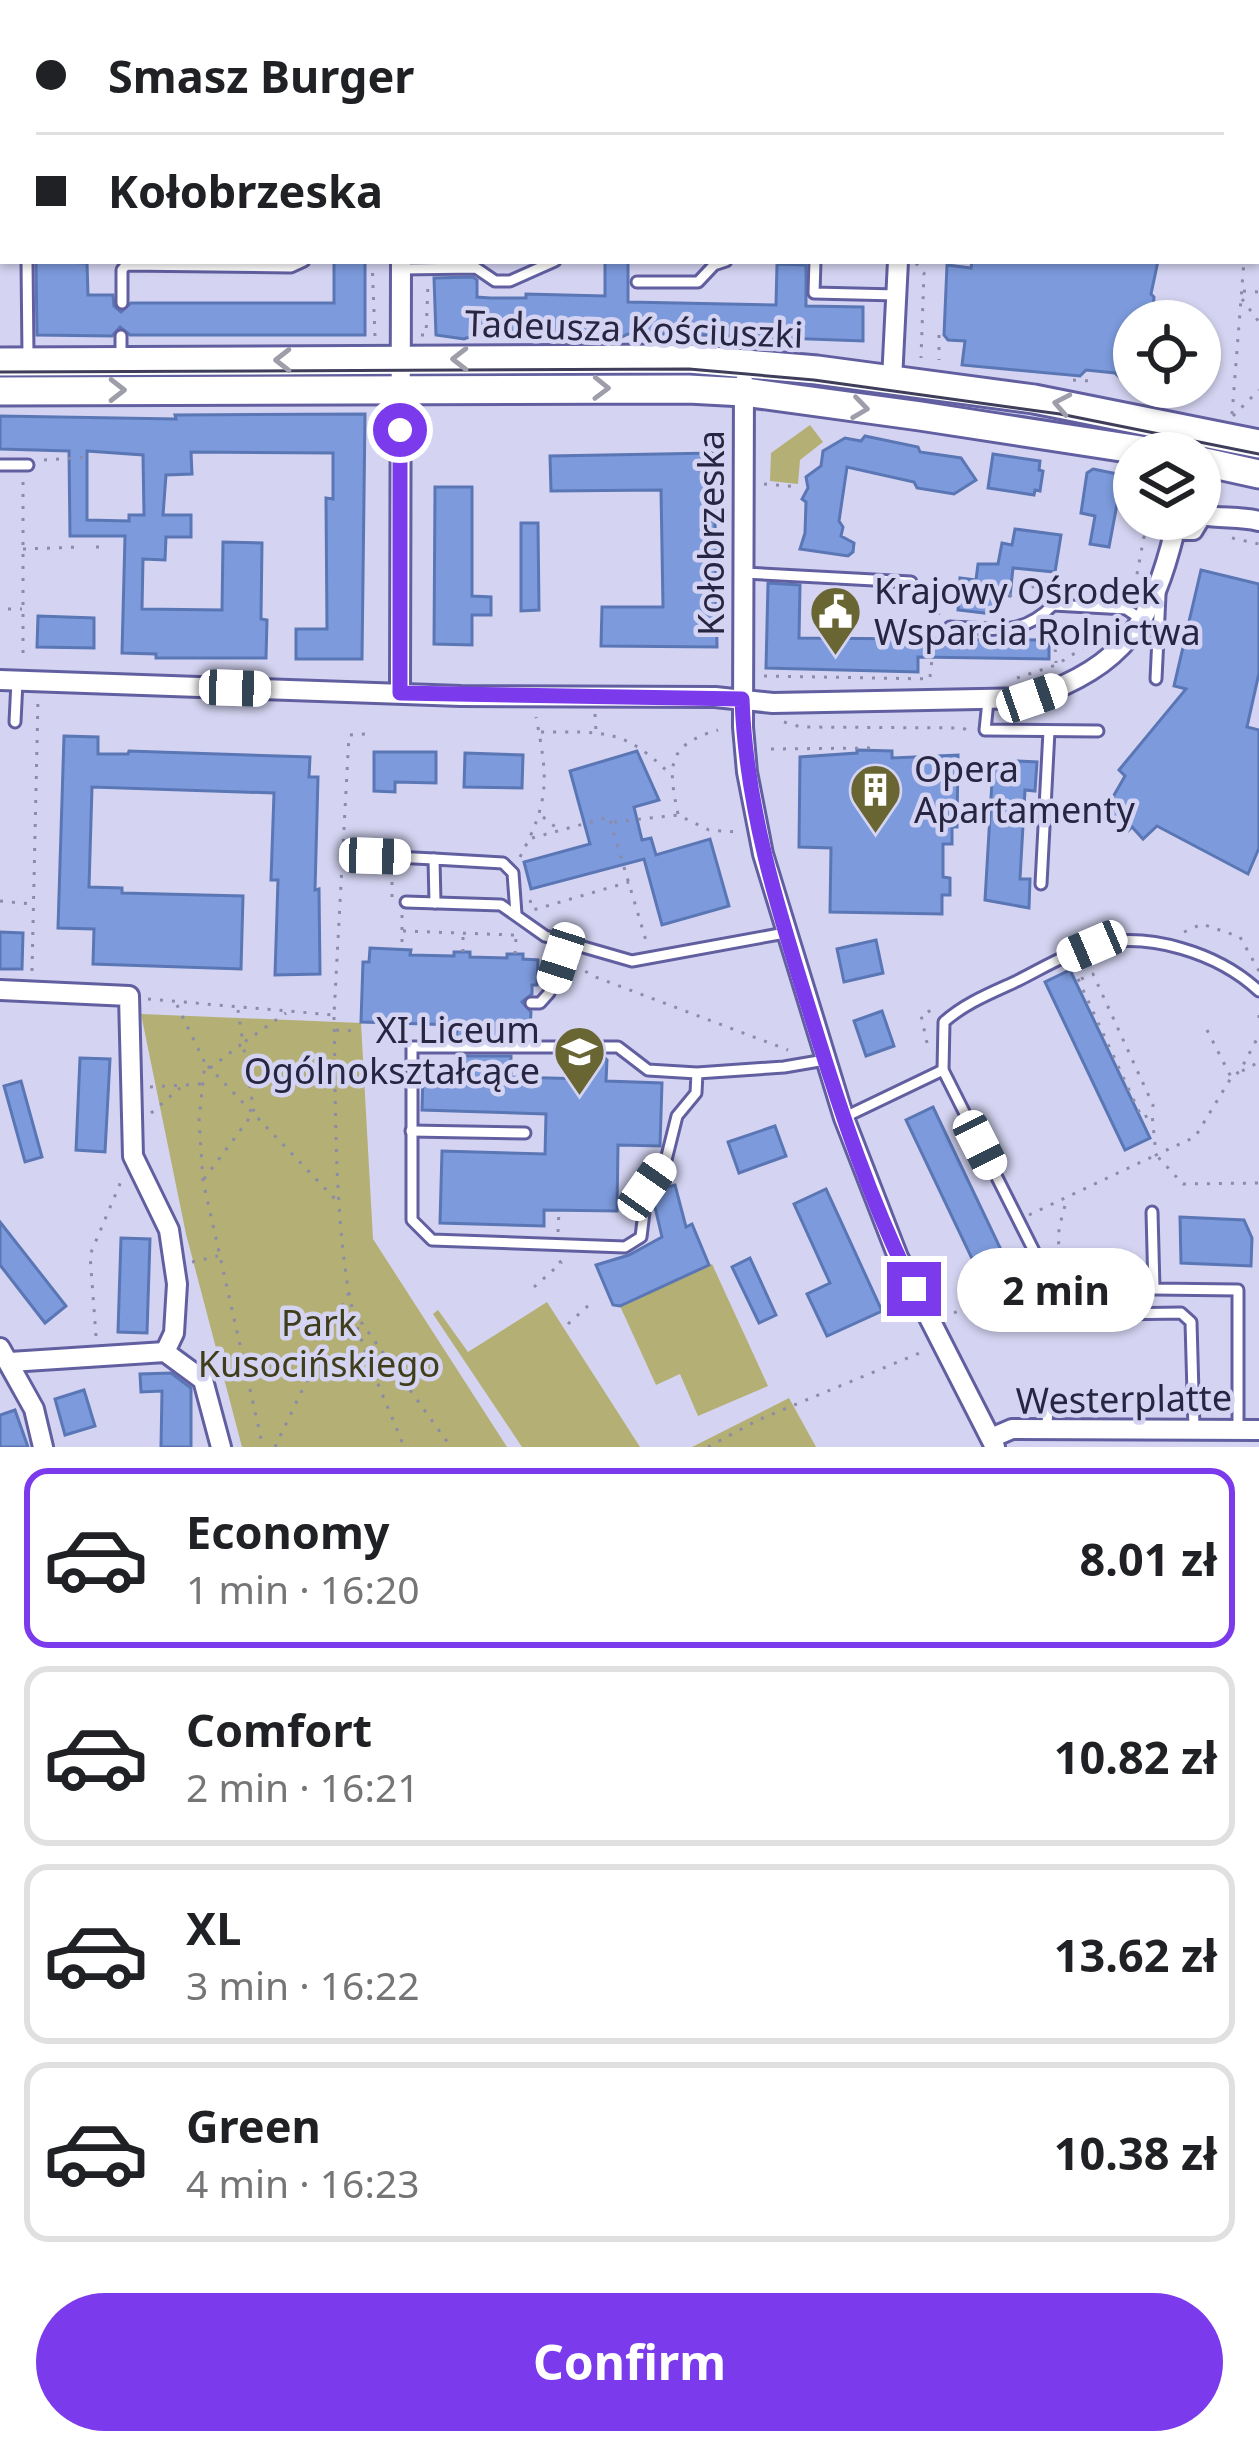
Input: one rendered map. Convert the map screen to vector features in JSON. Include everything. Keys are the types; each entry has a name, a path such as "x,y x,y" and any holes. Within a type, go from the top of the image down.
{"street":[{"path":"892,380 898,264"},
{"path":"400,693 405,361 401,265"},
{"name":"Tadeusza Kościuszki","path":"14,362 121,348 405,361 600,388 744,378 892,380 1034,399 1259,444"},
{"name":"Tadeusza Kościuszki","path":"0,391 405,361"},
{"name":"Tadeusza Kościuszki","path":"744,378 1113,445"},
{"name":"Kołobrzeska","path":"744,378 742,699 747,772 763,854 844,1118 892,1245 993,1442"},
{"path":"1221,466 1259,474"},
{"path":"1221,513 1259,520"},
{"path":"8,680 773,703 1032,698 1103,665 1126,642 1160,588 1168,540"},
{"path":"0,990 129,996 133,1156 169,1230 178,1284 174,1334 165,1352"},
{"path":"5,1355 97,1358 165,1352 203,1380 221,1447"},
{"path":"5,1355 34,1409 43,1447"},
{"name":"Westerplatte","path":"993,1442 1012,1429 1259,1430"}],"lane":[{"path":"14,362 27,264"},
{"path":"122,303 125,264"},
{"path":"167,264 298,264"},
{"path":"401,265 476,268 495,281 510,281 548,264"},
{"path":"637,282 698,282 717,264"},
{"path":"815,264 814,293 897,295"},
{"path":"0,465 29,463"},
{"path":"745,573 911,582"},
{"path":"1156,679 1160,588"},
{"path":"950,627 1019,629 1053,605 1126,609 1142,619"},
{"path":"8,680 16,722"},
{"path":"988,701 985,730 1098,731"},
{"path":"1041,884 1049,731"},
{"path":"375,856 503,863 513,873 516,915"},
{"path":"434,859 435,903"},
{"path":"406,902 501,905 545,936 632,961 785,933"},
{"path":"1038,1271 1018,1220 943,1070 944,1022 959,1008 1068,956 1092,946 1133,939 1194,953 1259,991"},
{"path":"531,1003 540,1003 549,993 567,943"},
{"path":"697,1073 696,1093 677,1116 666,1160 647,1187 641,1237 626,1247 432,1240 412,1220 412,1047 619,1047 648,1070 697,1073 825,1060"},
{"path":"844,1118 943,1070"},
{"path":"411,1131 525,1133"},
{"path":"1152,1212 1154,1289 1238,1290 1238,1430"},
{"path":"1113,1314 1181,1313 1191,1322 1194,1430"},
{"path":"1046,1429 1048,1398"}],"path":[{"path":"372,264 374,336 383,335"},
{"path":"918,264 924,273 920,372"},
{"path":"1232,417 1244,264"},
{"path":"405,361 426,335 428,269"},
{"path":"1241,294 1259,292"},
{"path":"1241,294 1259,322"},
{"path":"938,334 941,359"},
{"path":"1073,380 1091,381"},
{"path":"1224,425 1259,390"},
{"path":"29,463 90,457"},
{"path":"764,484 799,487"},
{"path":"20,506 22,660"},
{"path":"1221,536 1259,544"},
{"path":"995,619 997,600 1049,581 1134,590 1144,540"},
{"path":"21,549 82,547"},
{"path":"96,547 105,547"},
{"path":"8,609 22,608"},
{"path":"929,679 936,613 956,615"},
{"path":"1006,681 1056,665 1100,638"},
{"path":"764,676 929,679 944,685"},
{"path":"31,991 37,697"},
{"path":"518,860 542,816 546,769 535,710"},
{"path":"594,712 596,732"},
{"path":"771,718 801,727 963,728 974,735"},
{"path":"367,729 365,734 349,735 334,1015 339,1204 349,1293 366,1352 404,1447"},
{"path":"670,774 691,738 718,730"},
{"path":"539,732 596,732 631,740 670,774 679,815"},
{"path":"771,749 872,748"},
{"path":"613,823 679,815 710,830 736,832"},
{"path":"542,816 560,830"},
{"path":"530,838 609,818 651,959"},
{"path":"381,878 402,881"},
{"path":"528,893 533,910 629,882"},
{"path":"0,902 34,904"},
{"path":"403,931 516,935 515,954"},
{"path":"463,933 463,952"},
{"path":"1068,956 1142,1118 1152,1114"},
{"path":"571,963 593,976 791,1052 801,1048"},
{"path":"1078,980 1093,974 1153,1105 1156,1155 1183,1184 1259,1184"},
{"path":"129,996 176,1004 334,1015"},
{"path":"176,1004 208,1065 339,1204"},
{"path":"203,1180 254,1112 238,1008"},
{"path":"932,1062 921,1015 936,1008"},
{"path":"263,1447 203,1180 199,1119 208,1065 288,1012"},
{"path":"1259,1015 1259,1023"},
{"path":"334,1030 358,1030"},
{"path":"1207,1030 1231,1078"},
{"path":"1240,1071 1259,1035"},
{"path":"1018,1220 1195,1137 1231,1078 1259,1062"},
{"path":"130,1088 203,1084"},
{"path":"132,1130 183,1085"},
{"path":"97,1358 90,1255 128,1167"},
{"path":"1046,1324 1057,1314 1060,1228 1067,1197"},
{"path":"558,1235 560,1210"},
{"path":"175,1266 220,1256"},
{"path":"534,1287 561,1263"},
{"path":"954,1313 1038,1271"},
{"path":"275,1447 349,1293"},
{"path":"568,1324 590,1304"},
{"path":"357,1316 451,1447"},
{"path":"707,1447 758,1420 922,1352"}],"green space":[{"path":"810,425 823,442 800,460 798,484 770,481 771,453"},
{"name":"Park Kusocińskiego","path":"141,1014 361,1023 373,1239 507,1447 242,1447 186,1234"},
{"path":"712,1264 768,1386 698,1416 680,1374 656,1385 620,1306"},
{"path":"547,1302 640,1447 522,1447 433,1314 438,1310 468,1352"},
{"path":"789,1398 816,1447 692,1447"}],"building":[{"path":"36,264 87,264 88,295 113,295 114,306 121,312 131,303 334,303 334,264 365,264 365,335 130,335 120,327 112,336 37,335"},
{"path":"605,264 628,264 628,302 776,305 777,264 806,265 806,306 863,307 863,341 673,334 464,339 436,335 434,278 473,277 477,297 605,296"},
{"path":"1157,264 1154,300 1113,300 1113,373 1086,370 1080,376 962,365 965,341 948,340 944,335 947,265"},
{"path":"365,414 362,659 296,659 296,629 327,629 326,498 333,499 333,453 191,452 192,474 166,475 163,515 191,515 191,537 166,537 165,560 143,559 142,609 222,610 223,542 262,543 261,619 267,620 266,658 156,658 156,654 122,653 125,536 70,536 69,451 0,449 0,416 176,419 175,415","holes":["87,451 143,455 144,515 129,515 129,521 87,520"]},
{"path":"865,436 961,458 976,480 954,494 847,467 839,521 841,536 854,543 853,552 848,556 800,549 805,533 806,502 802,499 808,488 806,477 821,466 823,451 845,438 861,441"},
{"path":"714,453 717,647 601,646 602,607 663,607 661,490 551,491 550,456"},
{"path":"993,454 1040,461 1040,491 1035,490 1034,495 988,488"},
{"path":"1093,469 1113,473 1109,547 1090,544 1095,516 1081,513 1087,473"},
{"path":"435,487 472,487 472,596 491,597 491,615 472,615 472,645 434,644"},
{"path":"521,523 538,523 539,610 521,611"},
{"path":"1015,529 1061,535 1055,572 1013,568 1010,596 995,593 993,614 958,610 960,578 976,580 978,564 998,564 1002,543 1012,545"},
{"path":"1201,570 1259,584 1259,673 1247,727 1259,730 1259,848 1248,874 1157,826 1143,839 1132,827 1128,831 1102,816 1125,776 1119,770 1186,689 1174,686"},
{"path":"768,583 800,585 799,638 1049,640 1049,659 918,657 918,672 766,668"},
{"path":"38,616 94,618 94,648 37,647"},
{"path":"64,736 98,737 98,754 310,757 309,777 318,777 315,890 319,889 320,974 275,975 274,793 92,787 89,887 122,888 122,893 243,896 241,969 93,964 94,929 58,928"},
{"path":"637,751 659,800 634,807 642,840 651,838 656,855 710,839 729,906 662,925 644,859 531,889 524,862 590,844 570,771"},
{"name":"Opera Apartamenty","path":"892,751 892,758 958,755 957,827 952,827 952,844 943,844 943,877 950,878 950,895 942,895 942,914 830,912 831,848 799,847 800,757"},
{"path":"374,752 436,752 436,783 395,782 395,792 374,791"},
{"path":"465,753 523,755 522,788 464,787"},
{"path":"1018,761 1037,762 1035,791 1025,790 1020,879 1030,879 1029,908 985,900 993,764 1018,766"},
{"path":"0,932 23,933 22,969 0,969"},
{"path":"876,940 883,973 844,982 837,949"},
{"path":"370,948 411,950 410,955 470,952 470,957 507,958 507,954 523,954 523,959 538,960 537,985 532,985 532,994 522,1002 531,1012 530,1028 512,1027 512,1038 456,1038 457,1025 361,1022 363,962 369,962"},
{"path":"1070,970 1150,1138 1125,1150 1045,982"},
{"path":"882,1011 894,1046 866,1056 854,1021"},
{"path":"456,1056 511,1056 511,1077 588,1079 589,1061 603,1056 606,1081 662,1083 660,1146 618,1145 617,1211 544,1210 544,1226 440,1223 442,1151 545,1154 546,1114 422,1110 423,1076 455,1077"},
{"path":"80,1058 110,1059 105,1152 76,1150"},
{"path":"21,1081 42,1157 25,1162 4,1086"},
{"path":"933,1107 1013,1275 986,1288 906,1120"},
{"path":"775,1126 786,1156 739,1173 728,1142"},
{"path":"675,1185 686,1227 692,1224 709,1265 620,1306 613,1305 596,1265 629,1255 662,1237 654,1203 656,1190"},
{"path":"826,1189 882,1311 827,1336 807,1294 830,1283 794,1204"},
{"path":"1180,1217 1244,1220 1252,1238 1251,1266 1181,1263"},
{"path":"0,1222 66,1306 45,1323 0,1265"},
{"path":"121,1238 150,1239 147,1333 118,1332"},
{"path":"750,1258 776,1315 759,1323 732,1267"},
{"path":"171,1373 191,1388 191,1447 161,1447 162,1391 141,1392 140,1374"},
{"path":"84,1390 95,1426 65,1435 55,1399"},
{"path":"15,1410 28,1447 0,1447 0,1415"}],"tram line":[{"path":"0,372 689,369 814,380 1060,414 1259,454"}],"place":[{"name":"Krajowy Ośrodek Wsparcia Rolnictwa","path":"835,658"},
{"name":"Opera Apartamenty","path":"875,836"},
{"name":"XI Liceum Ogólnokształcące","path":"579,1097"}],"route":[{"path":"400,430 400,693 742,699 747,772 785,933 852,1143 914,1289"}]}
